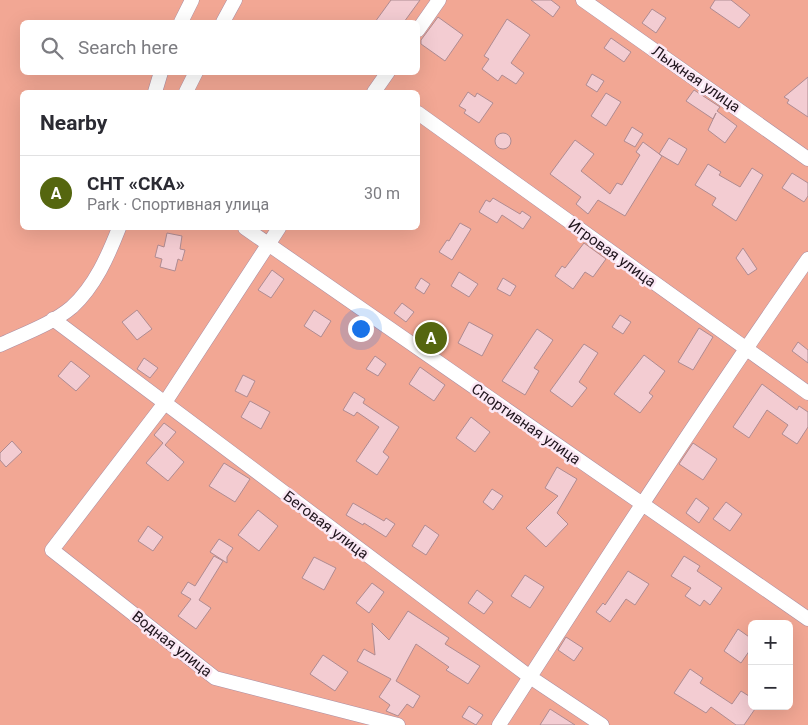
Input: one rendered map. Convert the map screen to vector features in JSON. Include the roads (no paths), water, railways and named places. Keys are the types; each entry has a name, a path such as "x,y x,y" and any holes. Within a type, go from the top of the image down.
{"street":[{"path":"182,20 192,0"},
{"path":"224,20 235,0"},
{"path":"420,27 439,0"},
{"name":"Лыжная улица","path":"584,0 808,159"},
{"path":"156,90 160,75"},
{"path":"187,90 194,75"},
{"path":"381,90 387,75"},
{"name":"Игровая улица","path":"420,114 745,349 808,392"},
{"path":"0,345 53,319 72,307 97,277 118,230"},
{"name":"Спортивная улица","path":"248,230 641,505 808,619"},
{"path":"164,404 278,230"},
{"path":"499,725 641,505 745,349 808,259"},
{"name":"Беговая улица","path":"53,319 530,677 602,725"},
{"name":"Водная улица","path":"164,404 52,550 215,678 398,725"}],"place":[{"name":"СНТ «СКА»","path":"431,338"}]}
